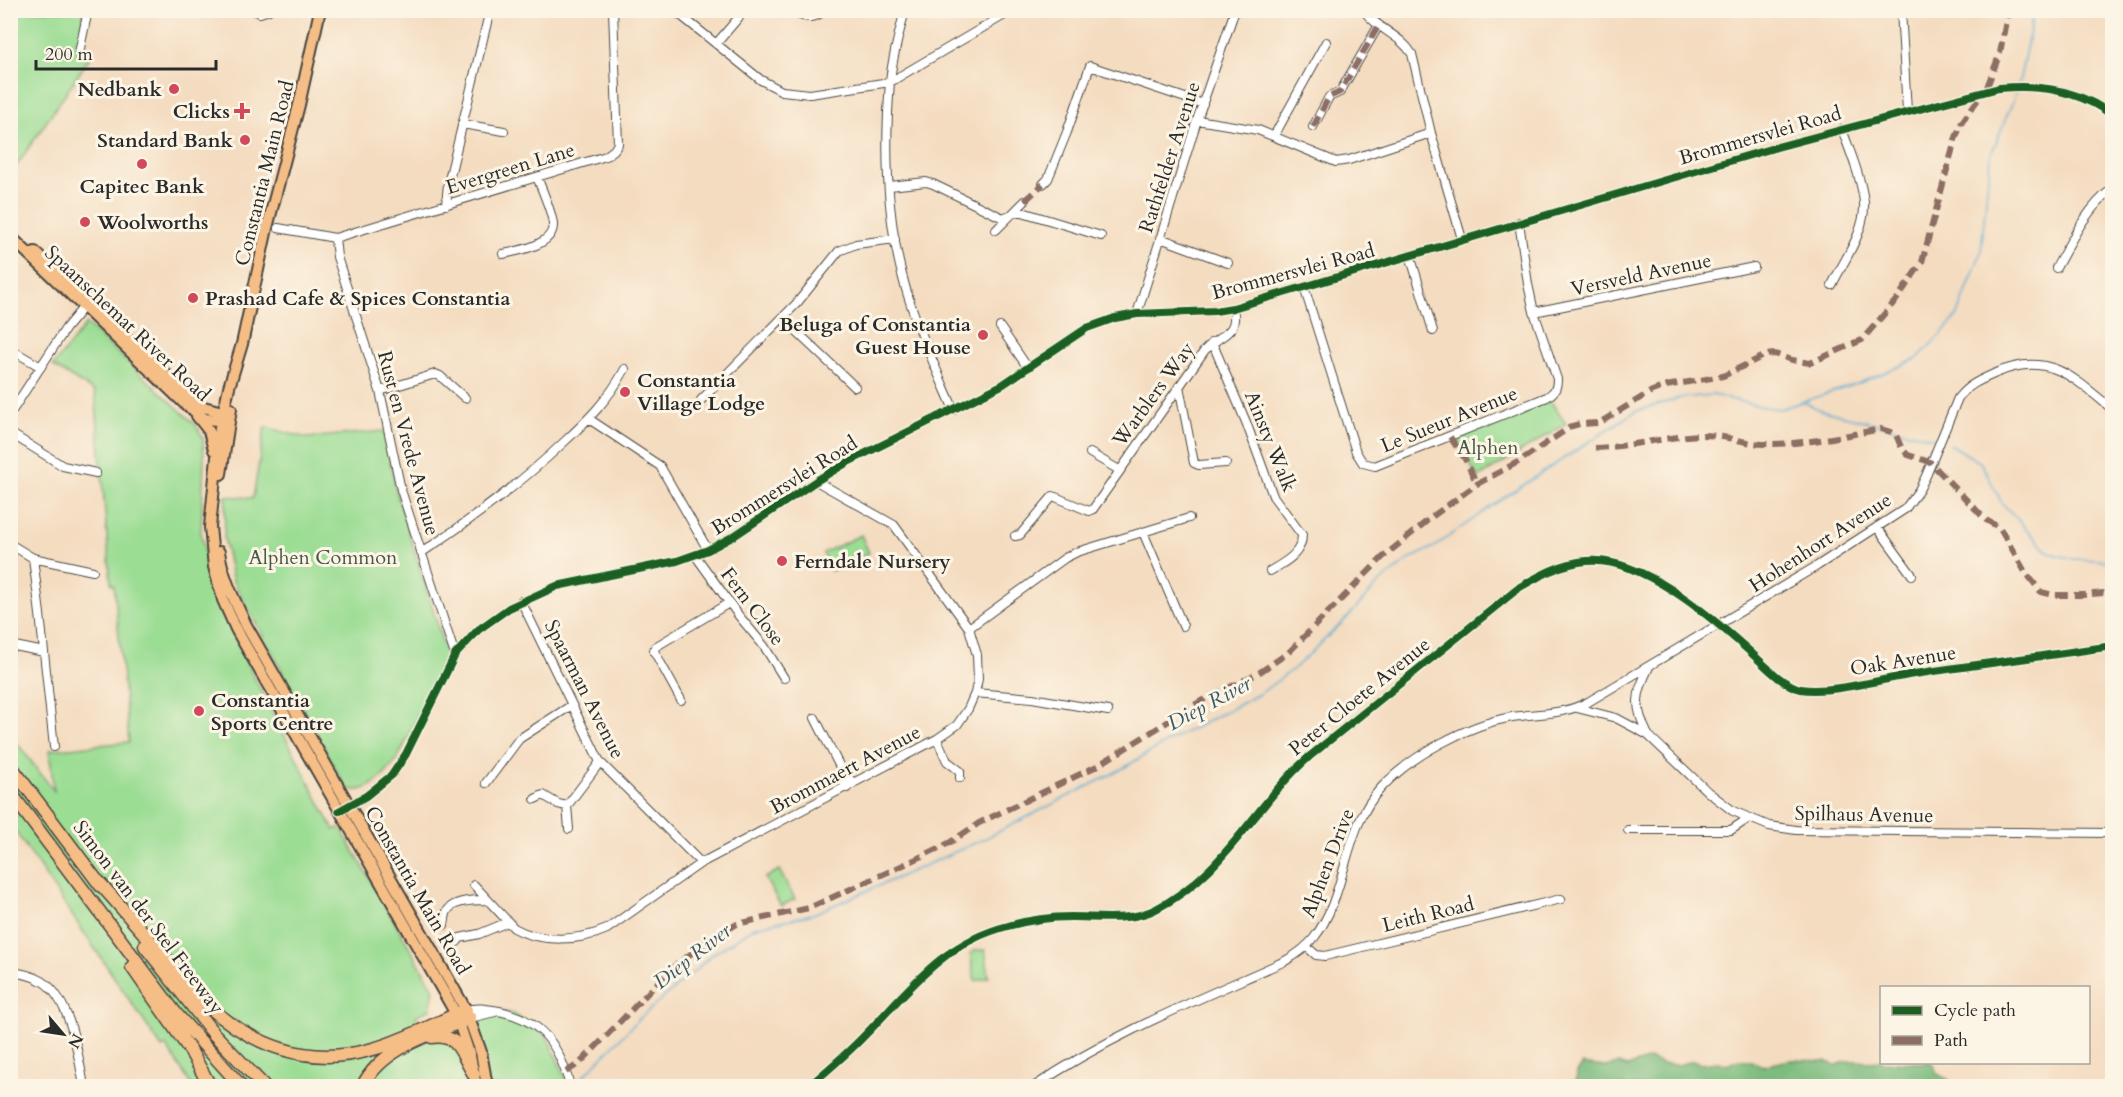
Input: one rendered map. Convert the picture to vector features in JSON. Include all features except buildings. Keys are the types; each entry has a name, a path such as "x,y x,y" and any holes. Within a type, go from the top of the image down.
{"highway":[{"name":"Simon van der Stel Freeway","path":"10,765 189,1004 264,1086"},
{"name":"Simon van der Stel Freeway","path":"10,792 177,1015 241,1086"},
{"path":"98,880 204,1002 222,1019 241,1032 266,1044 309,1055 351,1054 372,1050 463,1016"},
{"path":"99,911 108,934 190,1050 210,1086"},
{"path":"363,1086 371,1072 384,1059 463,1016"},
{"path":"424,1038 440,1036 455,1042 463,1052 475,1080"}],"main road":[{"name":"Constantia Main Road","path":"320,10 299,105 270,216 214,474 210,527 214,567 223,600 241,638 344,808 463,1016 481,1052 487,1086"},
{"name":"Spaanschemat River Road","path":"10,235 86,304 202,417 226,417"},
{"name":"Constantia Main Road","path":"242,344 229,387 226,417 216,526 221,565 246,625 344,808"},
{"path":"190,403 206,406 217,405 229,387"},
{"path":"190,403 209,432 214,450 214,474"},
{"name":"Constantia Main Road","path":"463,1016 475,1080"}],"street":[{"path":"79,54 87,15 84,10"},
{"path":"253,10 260,13 269,10"},
{"path":"446,205 448,184 490,10"},
{"name":"Evergreen Lane","path":"278,228 335,238 606,156 618,144 613,10"},
{"path":"674,10 761,80 782,91 810,94 890,82 1012,10"},
{"path":"716,44 745,10"},
{"path":"787,10 810,18 817,17 824,10"},
{"path":"905,10 890,82 890,186 895,239 909,300 954,410"},
{"name":"Rathfelder Avenue","path":"1137,314 1197,120 1235,10"},
{"path":"1364,10 1404,44 1412,54 1431,133 1462,239"},
{"path":"1900,10 1907,111"},
{"path":"1313,127 1329,97 1340,92 1379,25"},
{"path":"1274,136 1326,42"},
{"path":"1043,184 1048,178 1064,141 1090,66 1203,104"},
{"name":"Brommersvlei Road","path":"344,808 383,784 399,765 455,655 478,630 493,618 521,601 549,589 578,580 678,561 708,550 734,536 816,481 877,447 989,393 1087,328 1115,318 1137,314 1233,308 1519,222 1842,129 1999,88 2028,86 2054,89 2078,95 2112,115"},
{"path":"1197,120 1242,127 1274,136 1336,162 1349,160 1431,133"},
{"path":"462,124 504,131"},
{"path":"1832,285 1861,225 1864,202 1842,129"},
{"path":"502,254 534,247 551,232 553,223 537,177"},
{"path":"890,186 926,182 1003,218 1019,211 1101,236"},
{"path":"2056,268 2090,213 2112,189"},
{"path":"996,230 1025,201"},
{"name":"Le Sueur Avenue","path":"1304,287 1356,452 1359,459 1375,466 1553,393 1557,386 1557,379 1534,312 1519,222"},
{"name":"Rust en Vrede Avenue","path":"335,238 337,257 380,391 401,490 455,655"},
{"path":"1160,238 1228,263"},
{"path":"701,400 782,318 839,251 856,244 895,239"},
{"path":"1410,255 1434,331"},
{"name":"Versveld Avenue","path":"1534,312 1754,267"},
{"path":"10,414 66,328 86,304"},
{"name":"Warblers Way","path":"1015,536 1020,535 1053,496 1089,511 1096,504 1212,342 1232,329 1236,320 1233,308"},
{"path":"782,318 855,387"},
{"path":"1000,327 1028,368"},
{"name":"Ainsty Walk","path":"1212,342 1274,496 1302,535 1302,542 1292,557 1270,571"},
{"path":"10,349 41,367"},
{"name":"Hohenhort Avenue","path":"1650,666 1905,509 1919,490 1932,464 1951,411 1965,388 1974,382 2008,368 2027,363 2042,364 2056,368 2072,377 2112,409"},
{"path":"421,554 516,486 589,419 611,394 625,369"},
{"path":"380,391 435,374 465,398"},
{"path":"1179,386 1194,463 1199,465 1226,463"},
{"path":"589,419 660,466 708,550"},
{"path":"10,434 63,466 96,473"},
{"path":"1090,453 1119,470"},
{"name":"Brommaert Avenue","path":"474,885 520,932 562,938 590,936 607,929 701,863 938,739 957,725 968,709 978,679 977,656 969,628 894,525 816,481"},
{"path":"969,628 1065,558 1077,552 1190,518"},
{"path":"1877,527 1912,574"},
{"path":"1143,532 1183,626"},
{"path":"10,544 33,558 93,572"},
{"name":"Fern Close","path":"695,555 729,603 764,646 784,678"},
{"path":"33,558 54,747"},
{"name":"Peter Cloete Avenue","path":"809,1086 851,1050 926,970 950,952 976,938 1005,926 1032,920 1136,915 1155,909 1185,890 1212,868 1294,770 1520,587 1536,577 1565,565 1589,561 1629,568 1651,577 1720,625"},
{"name":"Spaarman Avenue","path":"521,601 600,762 701,863"},
{"path":"681,700 654,651 655,647 729,603"},
{"name":"Oak Avenue","path":"1720,625 1780,678 1799,689 1818,690 2112,646"},
{"path":"10,645 44,652"},
{"name":"Alphen Drive","path":"1035,1086 1135,1028 1286,961 1306,946 1323,924 1331,907 1362,817 1375,795 1392,777 1424,754 1482,726 1512,717 1577,708 1650,666"},
{"name":"Spilhaus Avenue","path":"1648,735 1639,716 1637,705 1638,692 1650,666"},
{"path":"975,693 1032,698 1108,711"},
{"path":"486,783 519,739 572,705"},
{"name":"Spilhaus Avenue","path":"1577,708 1616,718 1648,735 1708,792 1733,811 1769,826 1796,830 2112,833"},
{"path":"815,718 842,771 846,773 850,786"},
{"path":"938,739 947,761 960,771 960,778"},
{"path":"569,829 567,806 600,762"},
{"path":"535,799 543,795 558,804 567,806"},
{"path":"1628,830 1731,830 1749,818"},
{"name":"Leith Road","path":"1306,946 1316,955 1325,956 1561,899"},
{"path":"444,925 450,907 465,902 487,900"},
{"path":"457,942 460,938 479,934 508,922"},
{"path":"10,972 37,978 57,995 77,1047 84,1086"},
{"path":"463,1016 499,1011 523,1017 542,1030 558,1055 570,1086"}],"green space":[{"path":"11,11 84,11 79,53 91,56 11,174"},
{"name":"Constantia Sports Centre","path":"86,324 196,425 203,438 201,532 217,601 334,830 340,827 434,990 430,1009 416,1016 424,1038 448,1038 474,1073 484,1069 470,1018 499,1011 514,1014 546,1035 570,1086 192,1086 166,1046 162,1048 11,825 10,734 54,791 49,750 129,742 114,585 111,584 95,392 53,366"},
{"name":"Alphen","path":"1549,399 1566,424 1478,478 1455,439"},
{"name":"Alphen Common","path":"265,427 307,438 384,431 396,491 446,652 446,661 399,756 383,776 364,789 351,789 345,786 233,581 224,538 226,496 253,498"},
{"path":"861,535 869,553 831,571 823,553"},
{"path":"779,870 795,899 781,906 765,878"},
{"path":"985,950 989,977 975,981 970,953"},
{"path":"1650,1059 1662,1064 1678,1065 1693,1061 1702,1064 1718,1062 1727,1065 1739,1060 1748,1060 1763,1066 1790,1060 1825,1061 1836,1066 1852,1061 1880,1061 1880,1064 1932,1064 1937,1073 1956,1086 1576,1086 1577,1072 1583,1064 1605,1067 1618,1064 1627,1067"}],"waterway":[{"path":"2019,83 2034,10"},
{"name":"Diep River","path":"574,1086 640,1018 710,956 755,927 813,914 986,838 1120,770 1167,742 1261,693 1296,667 1347,618 1379,583 1408,560 1434,547 1496,503 1636,411 1680,398 1713,395 1780,409 1857,384 1917,359 1957,317 1981,252 1990,157 2017,91"},
{"path":"1804,402 1820,410 1933,438"},
{"path":"1950,444 1981,463 2002,503 2049,553 2074,559 2112,561"}],"marked path":[{"path":"1987,87 2000,53 2008,10"},
{"path":"1313,127 1329,97 1340,92 1379,25"},
{"path":"566,1072 580,1063 672,968 705,943 737,924 809,908 912,861 949,843 979,823 1097,766 1201,701 1257,674 1288,653 1383,557 1433,516 1477,484 1518,462 1572,426 1599,423 1652,391 1666,386 1723,376 1766,355 1775,354 1810,363 1862,340 1897,299 1922,262 1955,140 1962,122 1979,98"},
{"path":"1025,201 1043,184"},
{"path":"1595,448 1700,435 1763,444 1793,443 1881,429 1896,435 1902,449 1908,455 1930,462 1986,520 2000,528 2024,570 2041,592 2054,595 2103,593 2112,596"},
{"path":"1450,437 1465,459 1477,484"}],"cycle path":[{"path":"339,811 366,796 392,775 406,754 455,655 478,630 509,608 557,586 677,561 708,550 734,536 846,463 1002,385 1087,328 1115,318 1137,314 1215,311 1233,308 1777,147 1999,88 2044,88 2073,94 2112,115"},
{"path":"809,1086 852,1048 929,970 964,944 1008,926 1047,918 1136,916 1156,909 1180,894 1221,858 1290,775 1310,756 1520,587 1560,567 1587,561 1608,562 1651,578 1694,605 1779,678 1801,689 1841,688 1914,674 2112,646"}],"place":[{"name":"Nedbank","path":"174,89"},
{"name":"Clicks","path":"242,111"},
{"name":"Standard Bank","path":"245,140"},
{"name":"Capitec Bank","path":"142,164"},
{"name":"Woolworths","path":"85,222"},
{"name":"Prashad Cafe & Spices Constantia","path":"193,298"},
{"name":"Beluga of Constantia Guest House","path":"983,335"},
{"name":"Constantia Village Lodge","path":"625,392"},
{"name":"Ferndale Nursery","path":"782,561"},
{"name":"Constantia Sports Centre","path":"199,711"}]}
